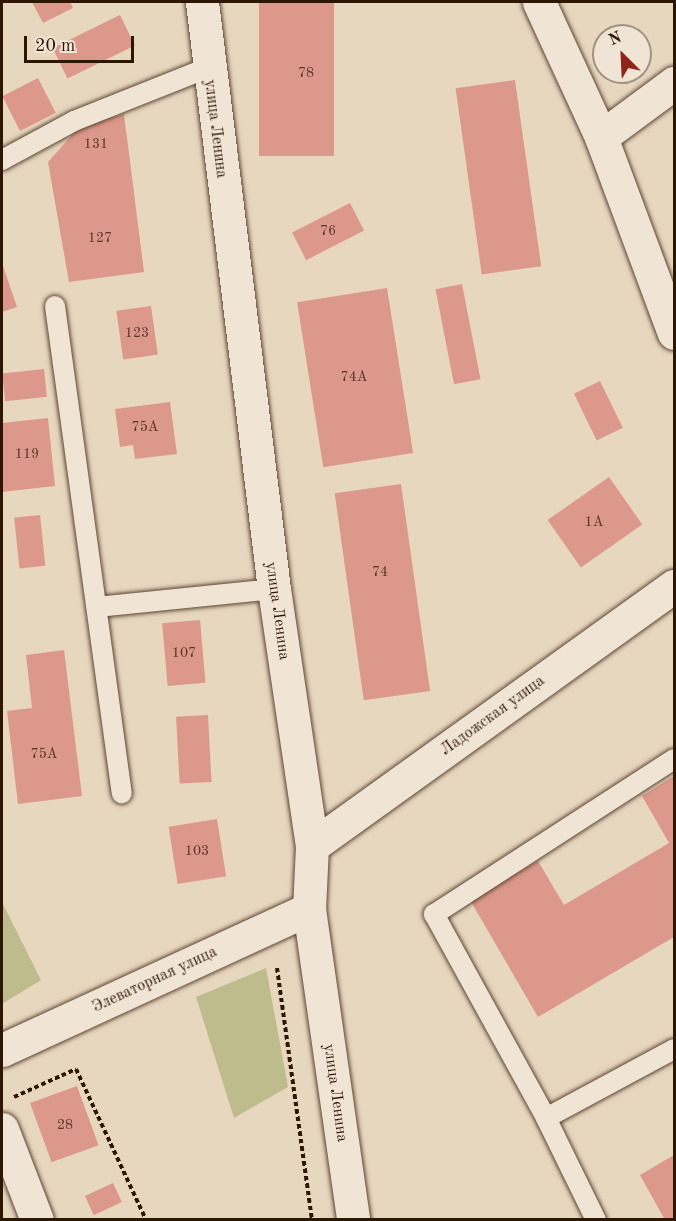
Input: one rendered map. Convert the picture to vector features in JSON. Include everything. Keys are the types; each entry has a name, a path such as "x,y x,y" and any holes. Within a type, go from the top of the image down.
{"street":[{"name":"улица Ленина","path":"202,2 207,68 274,590 312,846 309,909 353,1220"},
{"path":"539,2 601,137 675,333"},
{"path":"601,137 675,83"},
{"name":"Ладожская улица","path":"312,846 675,586"},
{"name":"Элеваторная улица","path":"2,1050 309,909"},
{"path":"2,1129 37,1220"}],"lane":[{"path":"2,160 74,121 207,68"},
{"path":"55,306 122,794"},
{"path":"97,607 274,590"},
{"path":"596,1220 546,1118 434,914 675,759"},
{"path":"546,1118 675,1049"}],"path":[{"path":"277,968 312,1220"},
{"path":"2,1103 76,1070 146,1220"}],"shaded area":[{"path":"2,902 41,980 2,1004"},
{"path":"266,968 288,1087 234,1118 196,997"}],"building":[{"path":"32,2 70,2 73,8 43,23"},
{"path":"259,2 334,2 334,156 259,156"},
{"path":"120,15 135,46 67,78 53,48"},
{"path":"38,78 56,113 20,131 2,96"},
{"path":"515,80 541,266 482,275 456,88"},
{"path":"124,114 144,272 69,282 48,162 79,127"},
{"path":"350,203 364,231 306,260 292,233"},
{"path":"2,263 17,307 2,312"},
{"path":"462,284 481,379 454,384 435,289"},
{"path":"387,288 413,453 323,467 297,302"},
{"path":"151,306 158,355 123,359 116,311"},
{"path":"44,369 47,397 5,401 2,373"},
{"path":"600,381 623,428 597,440 574,394"},
{"path":"170,402 177,454 135,459 133,445 120,447 115,409"},
{"path":"48,418 55,486 2,492 2,423"},
{"path":"609,477 642,525 581,568 548,520"},
{"path":"401,484 430,691 364,700 335,493"},
{"path":"40,515 45,566 19,568 14,518"},
{"path":"200,620 205,683 168,686 162,623"},
{"path":"64,650 82,796 18,804 7,711 32,708 26,655"},
{"path":"208,715 212,782 180,784 176,717"},
{"path":"674,776 674,937 538,1017 470,900 538,861 564,905 669,843 642,796"},
{"path":"217,819 226,876 178,884 169,827"},
{"path":"77,1086 99,1145 52,1162 30,1103"},
{"path":"674,1155 674,1220 665,1220 640,1175"},
{"path":"113,1183 122,1202 94,1215 85,1196"}]}
